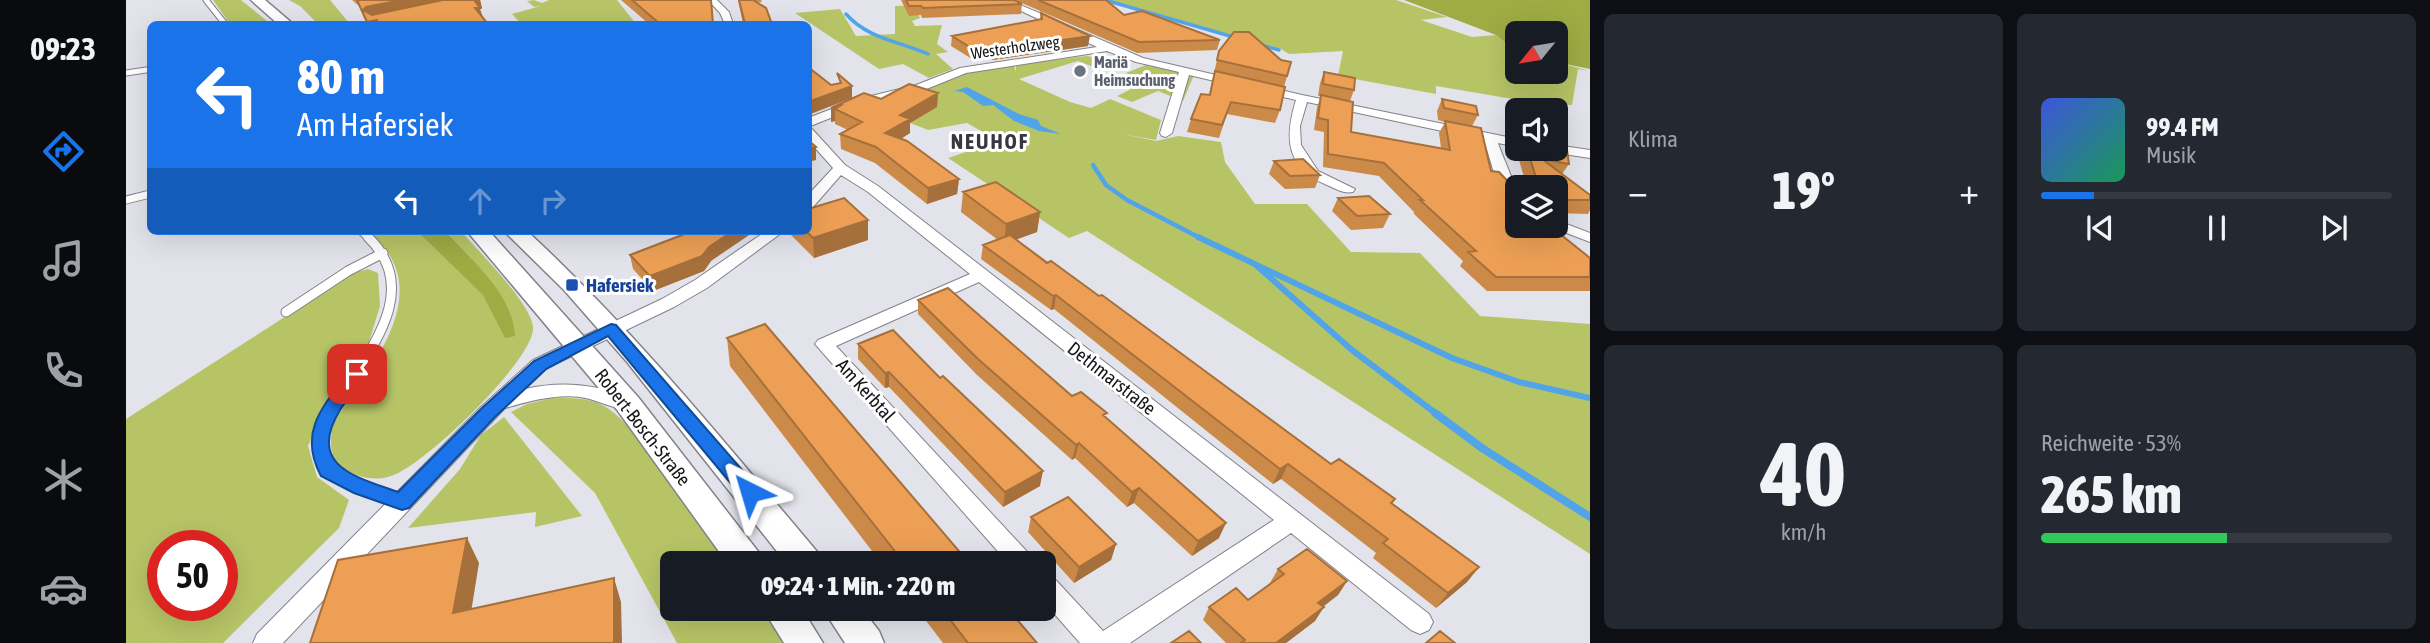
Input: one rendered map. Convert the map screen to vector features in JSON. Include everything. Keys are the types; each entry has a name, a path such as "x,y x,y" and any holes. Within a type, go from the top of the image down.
{"main road":[{"path":"257,0 282,21"},
{"name":"Robert-Bosch-Straße","path":"481,235 628,404 738,551"},
{"name":"Robert-Bosch-Straße","path":"519,235 572,285 611,329 796,551"},
{"path":"789,621 805,643"},
{"path":"850,621 866,643"}],"street":[{"path":"712,0 724,12 728,21"},
{"path":"1002,0 1108,48 1185,71 1505,141"},
{"name":"Westerholzweg","path":"812,121 859,102 920,88 964,70 1108,48"},
{"path":"1166,133 1185,71"},
{"path":"1302,98 1294,126 1295,145 1313,174 1348,190"},
{"name":"Dethmarstraße","path":"812,136 840,167 873,189 1420,622"},
{"path":"1490,138 1505,182"},
{"path":"1568,151 1590,155"},
{"path":"812,199 840,167"},
{"path":"1568,229 1589,238"},
{"path":"266,643 498,403 540,365 668,303 701,284 770,235"},
{"name":"Am Kerbtal","path":"981,275 824,344 1012,551"},
{"path":"498,403 541,390 577,388 628,404"},
{"path":"1108,643 1292,520"},
{"path":"1056,598 1097,643"}],"lane":[{"path":"206,0 223,21"},
{"path":"126,73 147,69"},
{"path":"126,200 147,195"},
{"path":"364,235 383,253 392,280 391,306 385,330 370,357 331,409 320,432 319,451 328,470 361,487 402,502"},
{"path":"286,312 348,271 383,253"}],"green space":[{"path":"213,0 241,0 267,21 228,21"},
{"path":"289,0 330,0 348,21 315,21 300,6"},
{"path":"549,0 617,0 634,21 518,21 512,14 541,6 534,7 527,1 542,3"},
{"path":"1107,0 1396,0 1447,17 1421,20 1472,37 1496,35 1505,42 1505,84 1568,84 1568,65 1590,71 1578,69 1572,105 1568,105 1568,98 1507,98 1436,86 1436,94 1338,76 1343,51 1289,54 1281,49"},
{"path":"1404,0 1590,0 1590,69 1568,64 1568,21 1505,21 1505,42 1496,35"},
{"path":"923,5 917,12 920,18 912,21 915,26 942,25 937,44 948,52 936,54 953,69 929,78 903,64 879,69 812,24 812,21 807,21 795,13 840,9 856,36 895,34 895,6"},
{"path":"1086,56 1124,61 1109,66 1100,63 1091,66 1078,61 1019,79 1070,102 1091,108 1110,99 1161,120 1156,140 1122,134 1156,141 1178,136 1221,142 1225,162 1255,204 1307,204 1351,252 1420,253 1480,316 1590,324 1590,554 1087,231 1069,238 948,158 999,141 967,123 928,130 864,105 970,72 1014,65 1016,72 1016,65"},
{"path":"1146,65 1194,75 1183,101 1158,91 1132,102 1117,96 1131,89 1120,84 1136,77 1126,73"},
{"path":"371,235 465,235 515,292 531,318 533,328 528,343 515,364 473,412 424,456 403,470 376,479 359,476 343,468 335,459 331,446 335,420 366,376 392,327 399,302 398,277 388,253"},
{"path":"421,235 449,235 478,266 507,306 515,336 505,338 483,295"},
{"path":"368,269 378,273 380,306 368,345 325,405 308,446 317,477 349,500 339,528 223,643 126,643 126,419 353,273"},
{"path":"552,398 576,398 600,404 616,414 650,452 719,551 660,551 660,612 595,493 511,412 527,404"},
{"path":"504,417 582,516 535,527 536,512 408,528 460,469 481,435"},
{"path":"665,621 769,621 785,643 677,643"}],"water":[{"path":"967,87 1019,114 1038,120 1041,126 1061,134 1039,131 1014,121 993,105 983,106 963,92 954,91"}],"building":[{"path":"357,0 402,0 366,7 363,10 372,15 443,0 474,0 480,8 475,8 486,21 377,20 367,21"},
{"path":"632,0 711,0 713,21 656,21"},
{"path":"739,0 753,0 766,8 771,21 744,21"},
{"path":"906,0 1014,0 1022,4 923,8 909,6"},
{"path":"1038,0 1106,0 1124,15 1142,11 1220,40 1139,42"},
{"path":"1041,13 1090,36 993,50 989,47 973,49 952,36 1042,19"},
{"path":"1234,32 1249,32 1281,60 1291,62 1287,76 1217,60 1219,51"},
{"path":"812,70 831,85 841,83 837,73 852,86 812,101"},
{"path":"1215,71 1285,87 1280,110 1231,102 1222,125 1191,119 1201,94 1210,95"},
{"path":"1324,72 1355,78 1354,90 1323,84"},
{"path":"909,84 938,93 900,115 910,119 885,133 907,141 959,179 928,188 876,147 840,134 862,122 835,109 843,104 831,108 864,93 881,99"},
{"path":"1321,95 1353,102 1351,132 1450,150 1445,121 1481,128 1491,171 1499,172 1505,178 1505,238 1565,238 1590,258 1590,277 1496,277 1468,252 1476,251 1384,163 1328,154 1328,120 1318,118"},
{"path":"1442,99 1476,106 1478,115 1444,108"},
{"path":"1303,159 1320,175 1290,176 1274,161"},
{"path":"1531,161 1545,161 1563,175 1535,175"},
{"path":"1568,178 1590,195 1590,200 1568,200"},
{"path":"996,182 1040,212 1006,224 963,192"},
{"path":"1369,196 1390,214 1357,216 1338,198"},
{"path":"844,198 868,220 813,238 810,235 812,208"},
{"path":"682,235 727,235 709,247 702,256 650,276 630,255"},
{"path":"1010,235 1047,263 1051,261 1099,296 1102,295 1331,464 1339,459 1395,499 1391,503 1479,567 1448,593 1383,543 1388,539 1288,464 1280,469 1056,295 1053,296 983,245"},
{"path":"948,288 1072,396 1081,392 1107,413 1103,415 1226,523 1198,541 1139,488 1132,492 1079,443 1076,445 978,359 918,300"},
{"path":"765,324 959,551 895,551 727,338"},
{"path":"893,330 940,378 943,376 1043,471 1005,492 889,372 885,373 858,344"},
{"path":"1068,497 1116,544 1079,567 1031,517"},
{"path":"467,538 453,613 614,578 614,643 310,643 338,560"},
{"path":"1307,549 1347,581 1318,603 1324,607 1276,643 1241,643 1245,640 1209,607 1236,588 1248,600 1284,574 1278,569"},
{"path":"951,621 1018,621 1037,643 968,643"},
{"path":"1189,631 1201,643 1171,643"},
{"path":"1440,631 1455,643 1426,643"}],"waterway":[{"path":"1105,0 1237,38"},
{"path":"846,14 874,34 928,54"},
{"path":"1257,44 1279,50"},
{"path":"1093,165 1106,185 1127,200 1200,238"},
{"path":"1200,238 1452,358 1519,382 1590,398"},
{"path":"1257,266 1352,350 1438,415"},
{"path":"1435,413 1482,448 1590,517"}],"place":[{"name":"Mariä Heimsuchung","path":"1080,71"},
{"name":"Hafersiek","path":"572,285"}],"district":[{"name":"NEUHOF","path":"990,142"}],"route":[{"path":"357,374 331,409 320,432 319,451 328,470 361,487 402,502 488,412 540,365 611,329 750,492"}]}
